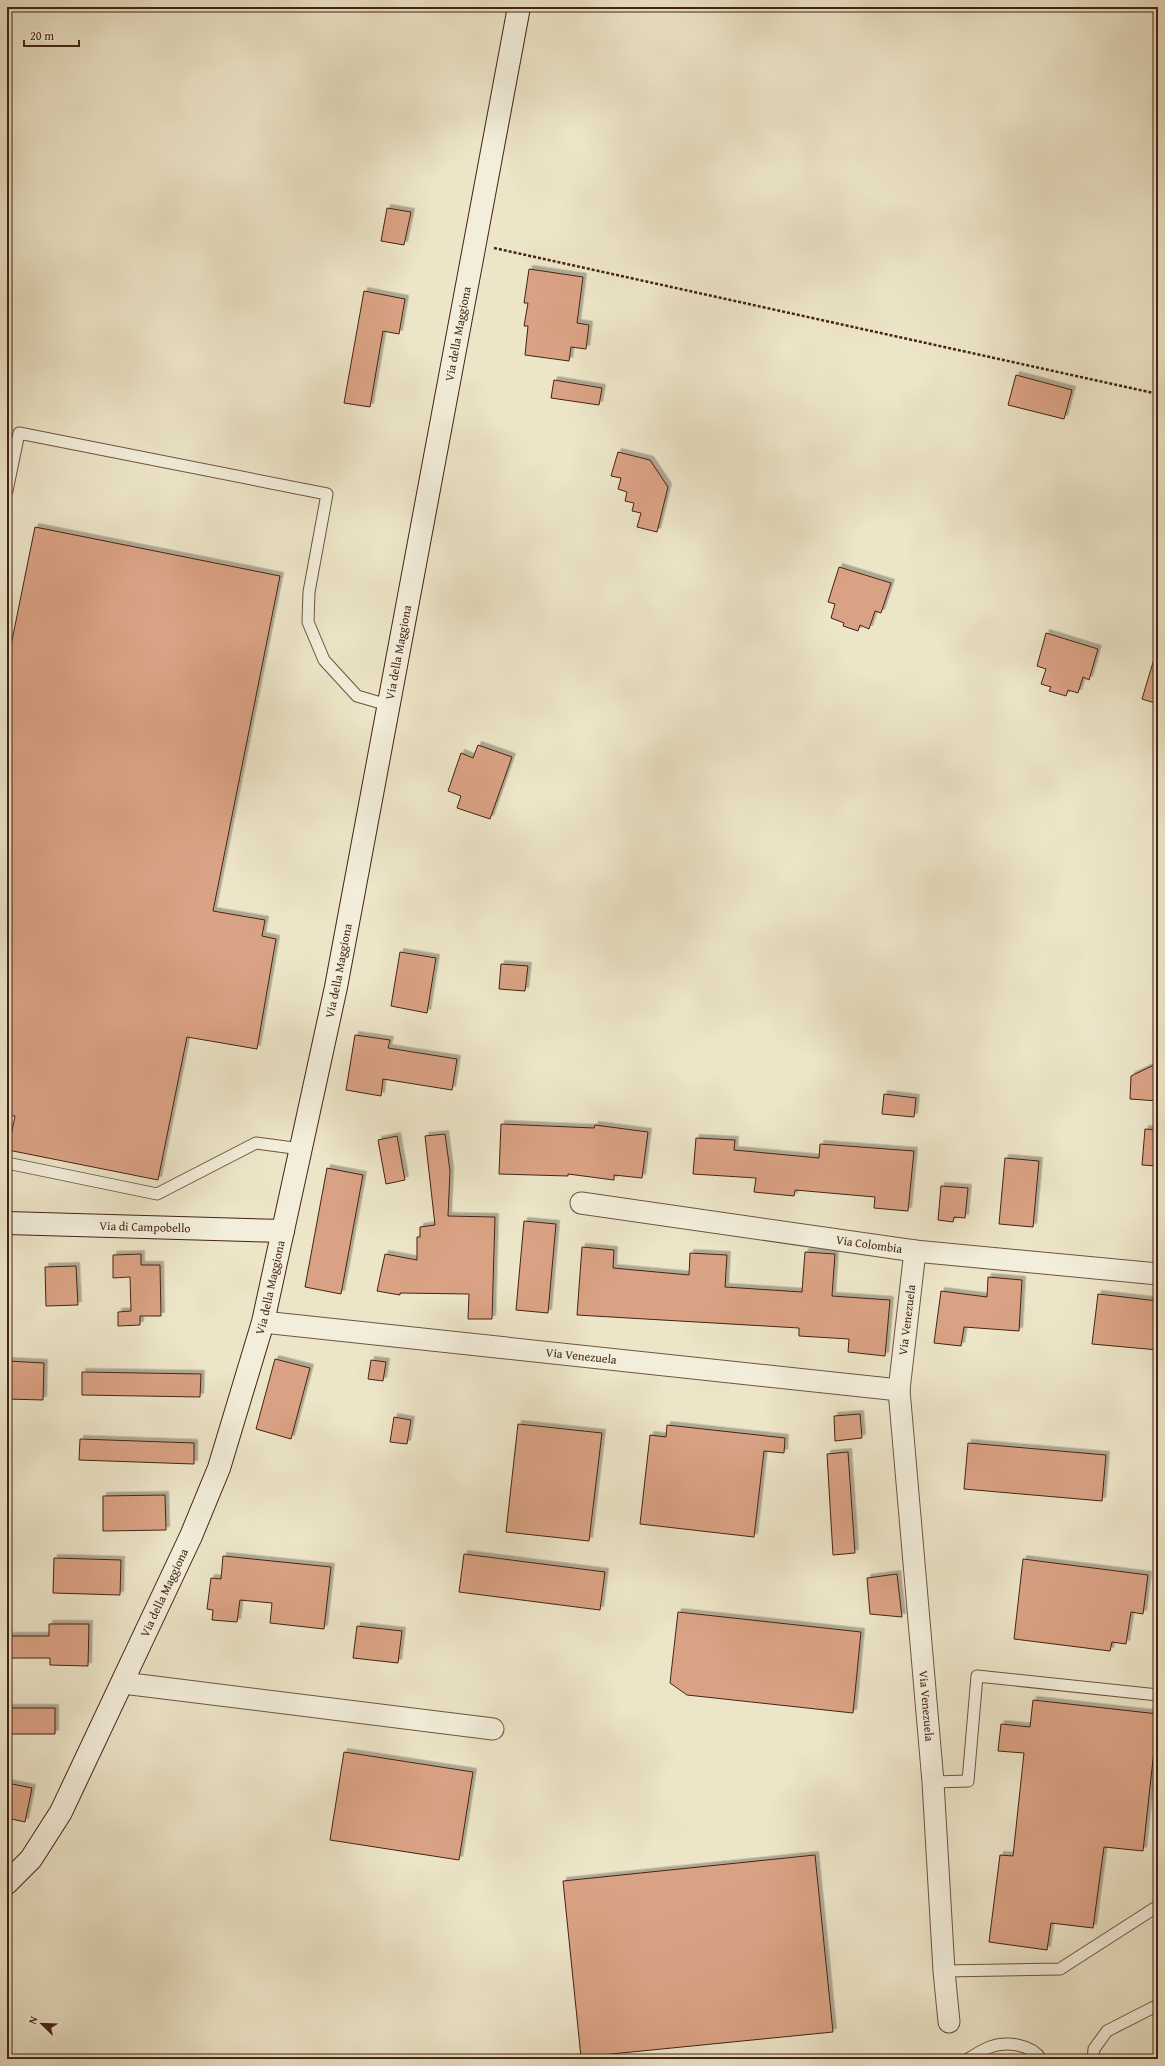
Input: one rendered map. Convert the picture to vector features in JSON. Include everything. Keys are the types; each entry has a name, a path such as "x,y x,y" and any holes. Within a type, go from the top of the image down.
{"street":[{"name":"Via della Maggiona","path":"7,1883 31,1859 61,1812 123,1683 214,1482 233,1428 263,1322 336,987 388,704 476,244 519,7"},
{"name":"Via Colombia","path":"581,1203 915,1251 1158,1274"},
{"name":"Via di Campobello","path":"7,1223 283,1231"},
{"name":"Via Venezuela","path":"915,1251 899,1390 933,1782 944,1971 949,2022"},
{"name":"Via Venezuela","path":"263,1322 899,1390"},
{"path":"123,1683 493,1729"}],"lane":[{"path":"7,491 18,433 327,494 309,592 308,622 324,660 357,696 388,704"},
{"path":"7,1163 157,1194 256,1143 300,1149"},
{"path":"933,1782 968,1781 977,1676 1158,1695"},
{"path":"944,1971 1060,1969 1158,1906"},
{"path":"1093,2059 1094,2049 1107,2031 1158,2005"},
{"path":"968,2059 990,2047 1011,2044 1036,2052 1041,2059"}],"path":[{"path":"476,244 1158,394"}],"building":[{"path":"387,208 411,212 404,245 381,241"},
{"path":"529,269 583,277 577,323 589,325 586,349 571,347 569,361 525,355 528,326 524,326 528,303 524,303"},
{"path":"364,291 405,299 399,334 383,331 370,407 344,403"},
{"path":"1016,375 1072,390 1064,419 1008,405"},
{"path":"554,380 602,388 599,405 551,398"},
{"path":"618,452 650,460 668,487 657,532 637,527 641,513 632,511 634,503 625,501 627,492 618,489 621,478 611,476"},
{"path":"35,527 280,576 213,911 265,920 262,936 276,939 257,1049 187,1037 158,1180 8,1150 15,1116 7,1115 7,665"},
{"path":"839,567 891,583 881,613 875,611 869,629 860,625 858,631 843,626 844,623 831,618 835,604 828,602"},
{"path":"1046,633 1098,649 1089,680 1083,677 1078,693 1068,690 1066,696 1049,691 1051,687 1041,684 1046,669 1037,666"},
{"path":"1154,659 1158,659 1158,704 1142,699"},
{"path":"478,745 512,757 490,819 457,808 461,796 448,791 461,753 473,758"},
{"path":"400,952 436,958 427,1013 391,1006"},
{"path":"501,964 528,966 525,991 499,989"},
{"path":"355,1035 390,1040 388,1048 457,1059 452,1090 383,1079 381,1096 346,1090"},
{"path":"1158,1063 1158,1101 1130,1099 1131,1076"},
{"path":"884,1094 916,1098 914,1117 882,1114"},
{"path":"501,1124 594,1128 595,1125 648,1132 642,1178 614,1175 614,1180 568,1174 568,1176 499,1174"},
{"path":"1145,1129 1158,1130 1158,1166 1142,1165"},
{"path":"445,1134 450,1171 448,1216 495,1217 492,1319 468,1319 469,1294 400,1293 400,1295 377,1291 385,1254 417,1260 417,1237 420,1237 420,1227 435,1225 425,1136"},
{"path":"397,1136 405,1180 386,1184 378,1140"},
{"path":"696,1138 735,1140 734,1150 819,1158 820,1144 914,1151 908,1211 874,1208 875,1197 795,1190 794,1196 754,1192 756,1178 693,1174"},
{"path":"1005,1158 1039,1161 1033,1227 999,1224"},
{"path":"327,1168 363,1175 341,1294 305,1287"},
{"path":"941,1186 968,1188 965,1218 954,1217 953,1222 938,1220"},
{"path":"524,1221 556,1224 548,1313 516,1310"},
{"path":"582,1247 614,1250 613,1268 689,1275 690,1253 727,1255 725,1287 802,1292 805,1252 835,1254 832,1296 890,1300 885,1356 848,1352 849,1339 799,1336 799,1328 577,1315"},
{"path":"141,1254 141,1265 160,1265 161,1316 140,1316 140,1325 118,1326 118,1312 131,1311 130,1277 113,1278 113,1255"},
{"path":"76,1266 78,1305 46,1306 45,1267"},
{"path":"988,1277 1022,1280 1019,1331 964,1327 961,1346 934,1343 941,1291 987,1297"},
{"path":"1098,1294 1158,1301 1158,1350 1092,1344"},
{"path":"275,1359 310,1368 291,1439 256,1429"},
{"path":"371,1360 386,1362 383,1381 368,1379"},
{"path":"7,1361 44,1363 43,1400 7,1399"},
{"path":"82,1372 201,1374 200,1397 82,1395"},
{"path":"860,1414 862,1438 835,1441 834,1416"},
{"path":"394,1417 411,1420 407,1444 390,1442"},
{"path":"518,1424 602,1433 589,1541 506,1532"},
{"path":"667,1425 785,1438 784,1453 764,1451 754,1537 640,1524 650,1435 666,1437"},
{"path":"80,1439 194,1443 194,1464 79,1460"},
{"path":"968,1443 1106,1455 1102,1501 964,1489"},
{"path":"848,1452 855,1553 833,1555 827,1454"},
{"path":"165,1495 166,1530 103,1531 103,1496"},
{"path":"464,1554 605,1572 600,1610 459,1592"},
{"path":"223,1556 331,1567 324,1629 270,1623 272,1603 240,1600 237,1622 212,1620 213,1610 207,1609 211,1578 221,1579"},
{"path":"54,1558 121,1560 120,1595 53,1593"},
{"path":"1023,1559 1148,1575 1143,1614 1131,1612 1126,1644 1112,1642 1110,1651 1014,1639"},
{"path":"897,1574 902,1617 870,1614 867,1578"},
{"path":"678,1612 861,1632 853,1713 687,1695 670,1683"},
{"path":"49,1624 89,1624 88,1666 50,1665 50,1658 7,1658 7,1636 49,1636"},
{"path":"357,1626 402,1631 398,1663 353,1658"},
{"path":"1033,1700 1158,1714 1143,1851 1104,1847 1093,1928 1051,1923 1047,1950 989,1942 1000,1855 1013,1856 1024,1753 998,1751 1001,1724 1030,1727"},
{"path":"7,1708 55,1708 55,1734 7,1734"},
{"path":"344,1752 473,1772 459,1860 330,1840"},
{"path":"7,1783 32,1788 25,1822 7,1818"},
{"path":"815,1855 833,2032 581,2057 563,1881"}]}
